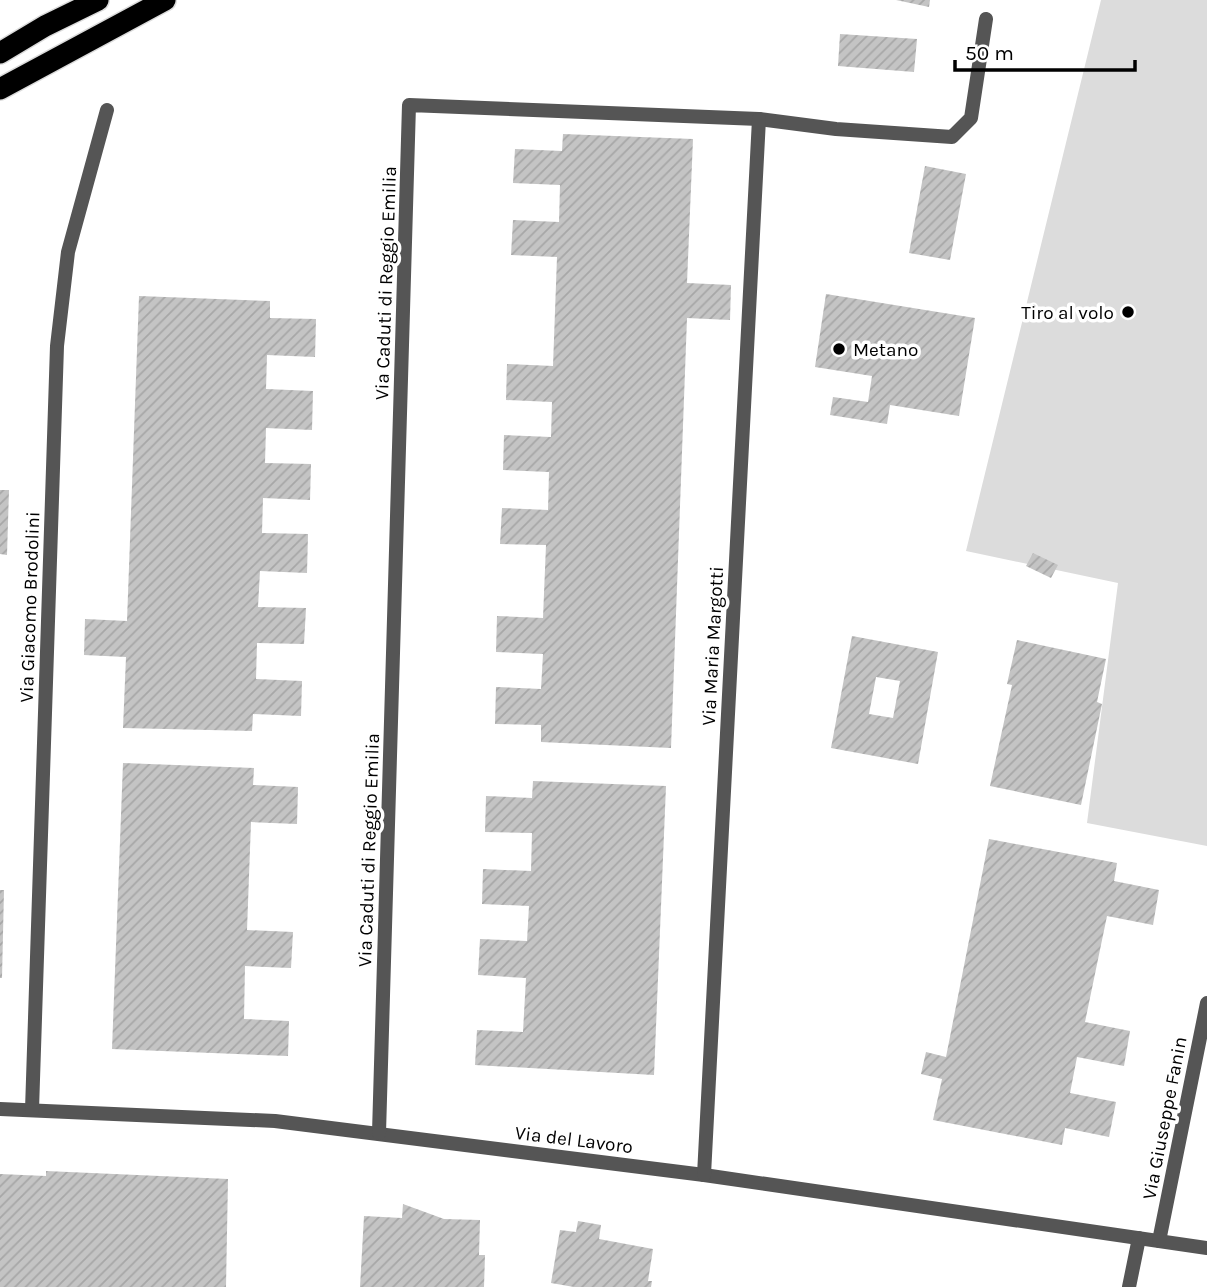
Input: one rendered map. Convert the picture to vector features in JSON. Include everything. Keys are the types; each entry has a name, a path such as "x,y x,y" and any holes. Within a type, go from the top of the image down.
{"highway":[{"path":"0,53 98,0"},
{"path":"0,89 165,0"}],"street":[{"name":"Via Caduti di Reggio Emilia","path":"379,1133 409,105 759,119 836,129 952,138 971,118 986,19"},
{"name":"Via Giacomo Brodolini","path":"32,1110 57,346 68,252 107,110"},
{"name":"Via Maria Margotti","path":"704,1175 759,119"},
{"name":"Via Giuseppe Fanin","path":"1159,1241 1207,1003"},
{"name":"Via del Lavoro","path":"0,1109 275,1121 704,1175 1207,1248"},
{"path":"1129,1287 1139,1238"}],"shaded area":[{"path":"1101,0 1207,0 1207,846 1087,823 1118,583 966,551"}],"building":[{"path":"896,0 930,0 929,7"},
{"path":"840,34 917,39 914,72 838,66"},
{"path":"563,134 693,139 687,283 731,285 730,320 687,318 671,748 541,742 541,725 495,724 496,687 541,689 543,654 496,652 497,616 543,618 546,545 500,544 502,508 548,510 549,472 503,470 504,435 551,437 552,402 506,400 507,364 553,366 557,257 511,255 513,220 559,222 560,185 513,183 515,149 562,151"},
{"path":"925,166 966,174 950,260 909,253"},
{"path":"826,294 975,318 959,416 890,405 887,424 830,415 833,397 868,402 872,376 815,367"},
{"path":"139,296 270,301 270,318 316,319 315,357 267,355 266,389 313,391 312,430 266,428 265,463 311,464 310,500 263,498 262,533 308,534 307,573 260,571 258,607 306,608 304,644 257,643 256,679 302,681 301,716 253,714 252,731 123,728 126,657 84,655 85,619 127,621"},
{"path":"0,490 9,490 7,555 0,554"},
{"path":"1033,553 1058,565 1051,578 1026,566"},
{"path":"852,636 938,652 918,764 831,748","holes":["876,677 900,681 893,718 869,714"]},
{"path":"1017,640 1106,659 1097,702 1102,704 1081,805 990,786 1012,685 1007,684"},
{"path":"123,763 254,768 253,785 298,787 297,824 251,822 247,930 293,932 291,968 245,966 244,1019 289,1021 288,1056 112,1049"},
{"path":"533,781 666,786 654,1075 475,1065 477,1030 523,1032 526,978 478,975 480,939 527,941 529,906 482,904 483,869 531,871 532,833 485,832 486,796 532,798"},
{"path":"989,839 1117,863 1114,881 1159,890 1153,925 1107,916 1085,1022 1130,1031 1124,1066 1077,1057 1070,1093 1116,1102 1109,1137 1065,1128 1062,1145 933,1120 942,1079 921,1074 926,1052 946,1057"},
{"path":"0,890 4,890 2,978 0,978"},
{"path":"46,1171 228,1179 226,1287 0,1287 0,1174 46,1176"},
{"path":"403,1204 444,1219 480,1220 479,1255 485,1255 484,1287 360,1287 364,1216 402,1218"},
{"path":"578,1221 601,1225 599,1239 653,1249 648,1281 652,1281 651,1287 574,1287 551,1283 560,1230 576,1232"}],"place":[{"name":"Tiro al volo","path":"1128,312"},
{"name":"Metano","path":"839,349"}]}
